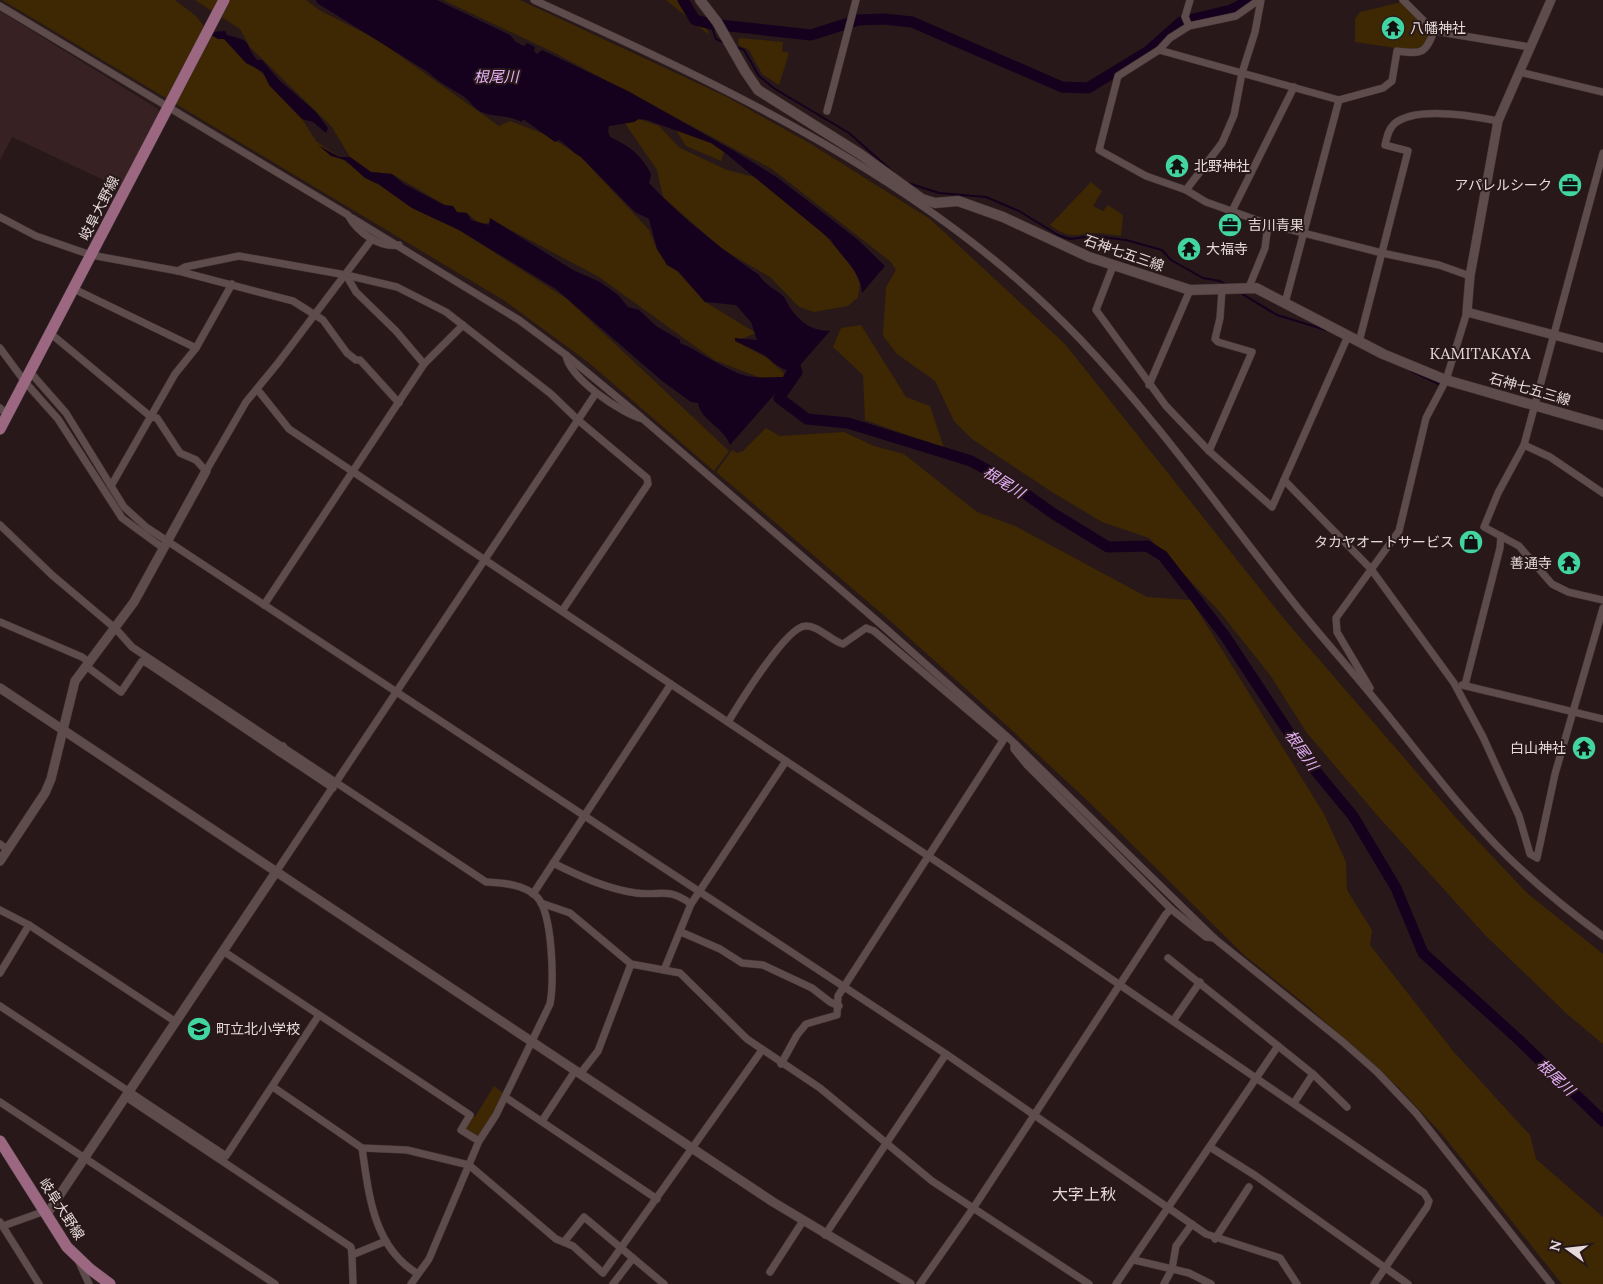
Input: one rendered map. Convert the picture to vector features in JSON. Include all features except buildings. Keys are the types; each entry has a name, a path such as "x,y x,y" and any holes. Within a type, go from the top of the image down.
{"main road":[{"name":"岐阜大野線","path":"0,429 4,412 28,377 224,0"},
{"name":"石神七五三線","path":"700,0 717,22 758,90 860,154 906,190 929,201 958,201 1003,217 1030,231 1113,266 1190,290 1222,290 1249,287 1285,302 1359,342 1446,380 1603,425"},
{"name":"岐阜大野線","path":"0,1141 46,1213 78,1258 105,1283"}],"street":[{"path":"534,0 767,111 927,207 1001,264 1077,337 1139,405 1298,608 1466,811 1508,857 1568,910 1603,936"},
{"path":"827,111 856,0"},
{"path":"1187,22 1190,0"},
{"path":"1260,0 1236,16 1187,22 1159,50 1118,76 1099,150 1146,176 1186,190 1206,202 1268,224 1382,253 1439,265 1470,276"},
{"path":"1186,190 1222,143 1234,115 1242,73 1255,32 1260,0"},
{"path":"1403,0 1434,31 1530,47"},
{"path":"1378,703 1337,632 1336,618 1399,531 1424,426 1446,380 1467,312 1470,276 1498,121 1551,0"},
{"path":"0,6 170,104 519,320 566,355 643,419 884,627 1005,738"},
{"path":"1159,50 1339,100 1383,88 1392,81 1397,51 1418,54 1424,50 1434,31"},
{"path":"1519,72 1603,92"},
{"path":"1232,211 1294,87"},
{"path":"1285,302 1339,100"},
{"path":"1359,342 1408,151 1385,145 1389,130 1395,123 1404,119 1452,113 1498,121"},
{"path":"1603,153 1524,445 1498,493 1484,527 1519,546 1552,584 1568,592 1603,600"},
{"path":"348,215 352,222 372,240 392,246 399,245"},
{"path":"0,217 36,236 92,255 178,271 284,298 315,314 334,332 347,353 360,360 399,402"},
{"path":"1249,287 1265,248 1268,224"},
{"path":"0,861 4,847 45,793 75,681 116,629 134,602 246,402 372,240"},
{"path":"178,271 185,267 238,256 346,275 397,287 446,312 551,394 578,420 647,478 648,484 562,611"},
{"path":"1113,266 1096,310 1149,385 1209,451 1272,507 1348,336"},
{"path":"346,275 356,292 396,331 424,364"},
{"path":"111,486 175,374 196,348 232,284"},
{"path":"74,289 196,348"},
{"path":"1149,385 1190,290"},
{"path":"1209,451 1252,352 1218,342 1215,339 1220,318 1222,290"},
{"path":"1467,312 1603,348"},
{"path":"264,605 424,364 463,325"},
{"path":"50,333 150,417 158,418 180,453 196,460 206,471"},
{"path":"0,348 66,413 124,507 146,527 168,539 264,605 698,893 946,1054 1215,1239 1280,1258 1297,1284"},
{"path":"566,355 567,363 596,392 631,416 643,419"},
{"path":"28,377 58,419 122,518 163,548"},
{"path":"257,389 289,428 930,856 1424,1193 1429,1201 1427,1207 1374,1284"},
{"path":"39,1284 1,1224 46,1213 86,1158 596,392"},
{"path":"1524,445 1550,457 1603,493"},
{"path":"1284,480 1371,569 1454,683 1483,737 1515,808 1530,854 1537,858 1555,774 1603,608"},
{"path":"0,525 52,575 116,629 132,647 149,661 335,785 486,882 516,886 533,894 541,903 549,932 553,989 543,1020 505,1097 479,1142 429,1259 411,1284"},
{"path":"1465,685 1500,548 1501,536"},
{"path":"0,622 82,656 87,664 121,692 142,662 149,661"},
{"path":"728,722 776,651 796,628 813,627 835,642 842,644 866,628 874,631 1005,738 1013,742 1216,939 1343,1042 1402,1097 1448,1152 1551,1284"},
{"path":"1454,683 1603,719"},
{"path":"533,894 671,684"},
{"path":"0,688 693,1149 825,1235 868,1257 910,1284"},
{"path":"781,1064 797,1035 806,1024 837,1015 839,1006 838,996 843,987 1005,738"},
{"path":"1013,742 1014,749 1027,765 1171,909 1206,937 1216,939"},
{"path":"664,970 691,904 786,761"},
{"path":"553,863 604,885 636,893 674,893 691,904"},
{"path":"541,903 570,913 631,964 680,974 747,1039 781,1064 820,1088 932,1182 974,1207 1089,1284"},
{"path":"920,1284 974,1207 1171,909"},
{"path":"0,910 29,925 176,1022"},
{"path":"0,972 29,925"},
{"path":"681,932 720,949 742,963 763,965 812,988 830,1002 839,1006"},
{"path":"224,951 470,1115 461,1130 479,1142"},
{"path":"1168,958 1313,1074 1347,1107"},
{"path":"542,1121 577,1072 598,1051 631,964"},
{"path":"1173,1021 1200,982"},
{"path":"0,1006 351,1247 353,1284"},
{"path":"128,1094 226,1156 319,1015"},
{"path":"1116,1284 1170,1208 1278,1046"},
{"path":"273,1087 362,1148 407,1150 469,1166 556,1239 573,1246 603,1273 622,1249 762,1050"},
{"path":"825,1235 946,1054"},
{"path":"1294,1103 1313,1074"},
{"path":"505,1097 657,1199"},
{"path":"0,1102 275,1284"},
{"path":"1210,1147 1256,1176 1408,1284"},
{"path":"362,1148 370,1206 386,1241 403,1265 418,1274"},
{"path":"1215,1239 1249,1187"},
{"path":"564,1242 584,1216 660,1283"},
{"path":"770,1272 803,1221"},
{"path":"1164,1284 1172,1269 1176,1246 1192,1224"},
{"path":"352,1255 386,1241"},
{"path":"78,1258 89,1284"},
{"path":"613,1284 633,1258"},
{"path":"1134,1260 1189,1273 1211,1284"}],"shaded area":[{"path":"2,0 175,0 196,16 211,35 224,39 267,78 302,119 316,141 412,208 459,230 567,299 729,451 714,471 588,362 505,301"},
{"path":"195,0 306,0 319,10 378,40 499,126 510,121 547,135 581,157 649,230 657,249 705,302 756,333 736,341 767,358 784,373 783,377 761,378 714,360 599,277 494,221 481,225 467,213 457,212 392,174 371,172 350,157 332,127 250,47 240,29"},
{"path":"443,0 520,0 727,97 811,144 930,219 1065,344 1285,620 1457,819 1527,893 1603,954 1603,1044 1567,1014 1485,935 1376,814 1307,733 1270,675 1219,611 1149,538 1102,522 1052,492 972,439 954,421 935,381 897,354 883,336 886,287 896,270 891,262 772,169 553,52"},
{"path":"666,0 681,0 705,24 709,35"},
{"path":"1402,2 1427,30 1429,34 1425,46 1415,51 1355,42 1355,19 1360,12"},
{"path":"0,11 158,109 159,114 121,188 12,137 0,160"},
{"path":"739,38 783,42 782,51 789,53 779,85 762,74 749,50 738,45"},
{"path":"639,119 659,126 680,148 727,170 758,178 820,230 837,249 854,270 860,284 858,297 848,306 814,312 799,307 770,277 722,249 663,197 657,170 624,122"},
{"path":"676,130 711,143 724,152 721,161 686,146"},
{"path":"1091,182 1102,191 1093,206 1103,211 1108,205 1123,215 1121,236 1096,233 1072,235 1050,225"},
{"path":"861,325 906,397 930,406 944,448 865,420 863,375 833,347 841,328"},
{"path":"766,428 780,436 844,432 874,446 904,454 977,512 1015,526 1147,597 1191,600 1324,814 1346,862 1347,890 1372,930 1370,945 1453,1051 1530,1135 1536,1159 1603,1217 1603,1284 1562,1284 1441,1133 1398,1087 1305,1004 1244,955 1090,803 1004,723 887,618 716,472 732,450 737,453 743,451"},
{"path":"494,1086 503,1093 493,1115 478,1138 464,1130 473,1116 475,1117"}],"water":[{"path":"316,0 437,0 510,35 516,42 524,46 527,43 535,47 534,51 537,54 542,50 628,91 736,152 778,178 858,240 885,266 862,293 855,271 831,240 711,143 647,120 639,119 634,122 609,126 610,137 639,156 651,174 649,183 675,208 702,232 759,275 767,284 783,296 799,319 812,328 830,331 730,445 723,433 703,415 698,403 691,402 661,380 556,289 459,230 412,208 380,185 365,178 345,160 331,156 318,145 339,157 350,157 371,172 392,174 404,184 444,205 453,206 457,212 467,213 471,220 489,225 490,218 573,270 600,282 618,295 628,307 639,310 656,326 680,340 680,343 725,367 751,377 783,377 787,370 764,355 735,341 735,338 757,340 751,322 736,305 705,302 679,272 667,265 657,249 649,219 635,212 581,157 562,142 559,140 555,142 523,119 522,122 481,112 466,98 428,72 317,3"},
{"path":"225,31 227,35 244,41 257,60 262,60 279,80 315,111 328,128 326,133 313,122 302,119 269,85 263,72 246,63 224,39 218,39 211,35 212,32"}],"waterway":[{"path":"683,0 695,20 711,24 811,35 858,20 884,19 912,22 1062,87 1088,88 1147,52 1181,22 1231,10 1251,0"},
{"path":"711,24 716,39 725,43"},
{"path":"736,47 744,50 759,76 775,89 849,133 894,173"},
{"path":"908,183 939,193 986,197 1019,211 1058,235 1070,239 1094,236 1126,240 1162,250 1171,260 1203,278 1220,281 1226,285"},
{"path":"1239,292 1277,315 1326,330"},
{"name":"根尾川","path":"791,355 797,372 779,398 807,419 848,423 971,461 1007,481 1054,514 1108,547 1147,546 1163,556 1225,636 1309,763 1353,816 1396,888 1423,953 1518,1039 1603,1121"},
{"path":"1411,371 1441,385"}],"place":[{"name":"八幡神社","path":"1393,28"},
{"name":"北野神社","path":"1177,166"},
{"name":"アパレルシーク","path":"1570,185"},
{"name":"吉川青果","path":"1230,225"},
{"name":"大福寺","path":"1189,249"},
{"name":"タカヤオートサービス","path":"1471,542"},
{"name":"善通寺","path":"1569,563"},
{"name":"白山神社","path":"1584,748"},
{"name":"町立北小学校","path":"199,1029"}],"district":[{"name":"KAMITAKAYA","path":"1480,353"},
{"name":"大字上秋","path":"1084,1194"}]}
